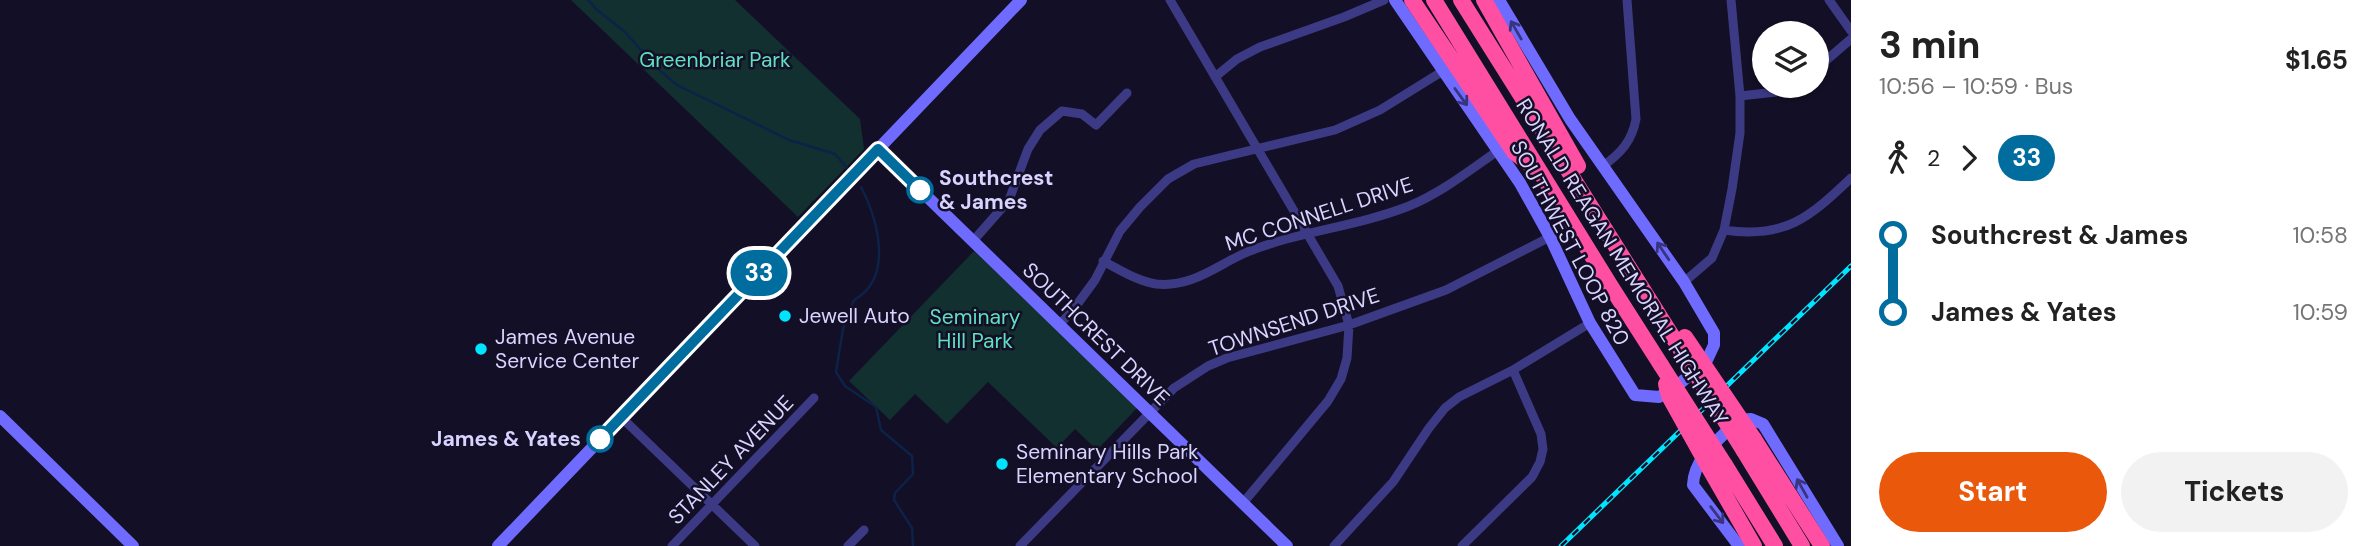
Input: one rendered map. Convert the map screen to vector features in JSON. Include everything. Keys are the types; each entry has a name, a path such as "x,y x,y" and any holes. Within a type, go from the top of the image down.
{"highway":[{"path":"1412,0 1514,152 1544,177"},
{"name":"RONALD REAGAN MEMORIAL HIGHWAY","path":"1434,0 1609,285 1775,546"},
{"name":"RONALD REAGAN MEMORIAL HIGHWAY","path":"1461,0 1659,315 1679,338 1749,445 1802,546"},
{"path":"1484,0 1580,171 1581,188"},
{"path":"1661,365 1669,396 1754,546"},
{"path":"1749,445 1822,546"}],"main road":[{"path":"498,546 1021,0"},
{"name":"SOUTHWEST LOOP 820","path":"1395,0 1499,150 1550,237 1590,323 1635,395 1659,397 1677,386 1707,360 1714,345 1713,329 1684,282 1552,91 1499,0"},
{"name":"SOUTHCREST DRIVE","path":"878,149 1287,546"},
{"path":"1739,546 1693,485 1696,464 1738,420 1751,419 1763,424 1838,546"},
{"path":"2,422 133,546"}],"street":[{"path":"1170,0 1338,286 1349,325 1347,358 1341,379 1328,401 1242,503"},
{"path":"1215,77 1260,47 1384,0"},
{"path":"1603,166 1626,145 1633,135 1636,120 1626,0"},
{"path":"1684,282 1712,258 1724,230 1740,133 1740,96 1731,0"},
{"path":"1829,0 1851,31"},
{"path":"1829,58 1851,39"},
{"path":"1059,325 1095,280 1120,231 1168,179 1194,164 1335,130 1360,120 1443,71"},
{"path":"973,241 1009,200 1028,149 1040,130 1062,111 1082,114 1096,125 1126,93"},
{"path":"1740,96 1752,95"},
{"name":"MC CONNELL DRIVE","path":"1103,261 1133,277 1157,284 1197,279 1245,253 1307,232 1409,206 1454,181 1499,150"},
{"path":"1724,230 1749,234 1780,229 1801,220 1851,178"},
{"name":"TOWNSEND DRIVE","path":"1020,546 1174,388 1208,366 1227,358 1349,325 1446,290 1550,237"},
{"path":"1334,546 1393,482 1445,408 1459,397 1513,370 1590,323"},
{"path":"1462,546 1532,477 1540,462 1543,449 1541,434 1513,370"},
{"name":"STANLEY AVENUE","path":"672,546 814,398"},
{"path":"621,417 755,546"},
{"path":"848,546 864,530"}],"green space":[{"name":"Greenbriar Park","path":"571,0 735,0 860,119 864,149 798,217"},
{"name":"Seminary Hill Park","path":"974,251 1138,407 1097,450 1075,429 1057,448 988,382 947,424 915,394 890,420 849,381"}],"waterway":[{"path":"588,0 624,31 659,70 677,85 789,140 835,154 847,168"},
{"path":"861,187 877,231 878,263 874,278 866,290 854,300 843,329 836,372 845,386 876,407 881,430 912,456 913,474 895,493 894,500 912,528 913,546"}],"railway":[{"path":"1561,546 1851,266"}],"bus line":[{"name":"33","path":"600,439 878,149 920,190"}],"place":[{"name":"Southcrest & James","path":"920,190"},
{"name":"Jewell Auto","path":"785,316"},
{"name":"James Avenue Service Center","path":"481,349"},
{"name":"James & Yates","path":"600,439"},
{"name":"Seminary Hills Park Elementary School","path":"1002,464"}]}
